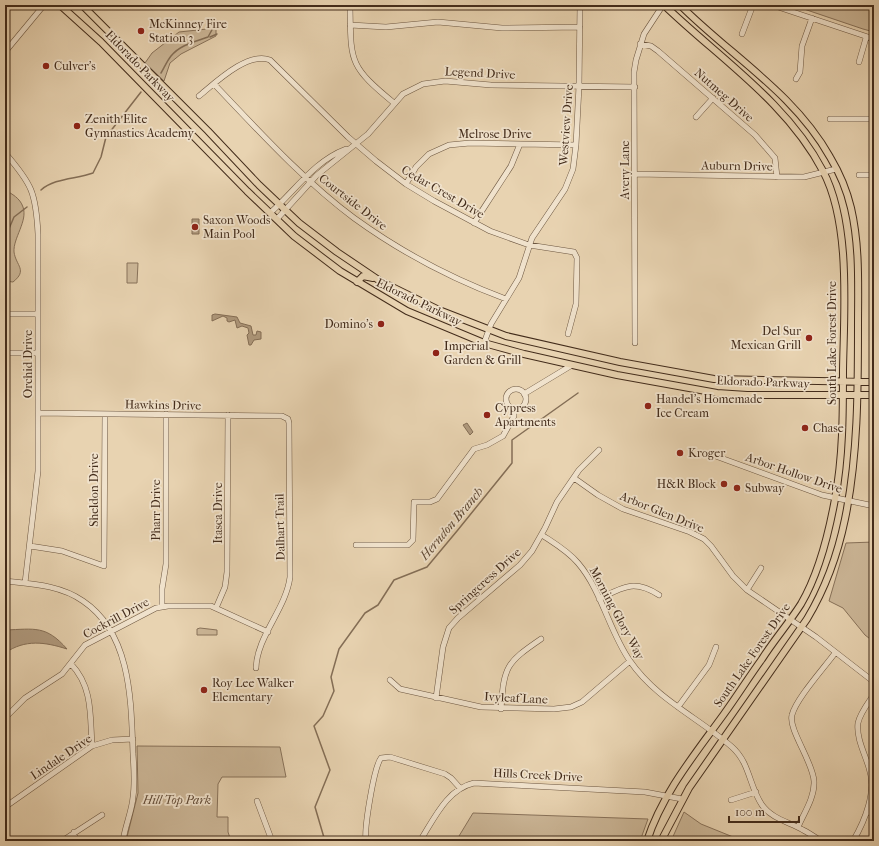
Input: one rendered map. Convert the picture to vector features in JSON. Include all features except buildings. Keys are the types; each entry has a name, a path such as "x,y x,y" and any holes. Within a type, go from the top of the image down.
{"main road":[{"name":"Eldorado Parkway","path":"60,5 101,42 270,213 311,250 357,282 407,311 484,343 572,366 617,375 712,392 747,395 874,395"},
{"name":"Eldorado Parkway","path":"82,5 208,131 260,186 299,223 337,252 394,288 439,310 489,331 620,362 714,379 874,382"},
{"name":"South Lake Forest Drive","path":"647,841 655,820 677,779 804,598 815,571 835,499 841,447 843,395 843,258 837,215 824,173 806,142 779,110 663,5"},
{"name":"South Lake Forest Drive","path":"661,841 682,799 801,628 816,604 831,566 842,532 848,501 855,446 857,395 857,244 849,198 836,169 812,129 791,104 680,5"},
{"path":"101,42 110,34"},
{"path":"357,282 363,276 368,276 394,288"},
{"path":"617,375 620,362"},
{"path":"712,392 714,379"}],"street":[{"path":"5,52 40,7 44,5"},
{"path":"350,5 350,46 358,68 370,84 394,103"},
{"name":"Westview Drive","path":"484,343 506,299 519,278 529,245 537,229 568,182 573,169 576,145 579,86 580,5"},
{"name":"Avery Lane","path":"635,343 636,60 640,44 650,24 663,5"},
{"path":"742,34 753,5"},
{"path":"772,5 866,38 874,39"},
{"path":"796,79 800,72 802,46 812,18"},
{"path":"350,25 380,27 438,22 502,28 580,27"},
{"path":"859,62 866,38"},
{"name":"Nutmeg Drive","path":"640,44 651,46 658,51 755,135 775,158 777,177"},
{"name":"Cedar Crest Drive","path":"199,96 240,66 257,59 263,58 270,60 355,143 406,184 490,231 529,245 544,248 572,250 576,254 576,304 568,334"},
{"name":"Legend Drive","path":"277,219 312,182 349,148 368,134 394,103 412,88 434,81 496,85 635,87"},
{"name":"Courtside Drive","path":"214,84 312,182 353,217 407,254 466,283 506,299"},
{"path":"696,117 713,98"},
{"path":"830,119 874,119"},
{"name":"Melrose Drive","path":"406,184 421,161 438,148 464,143 576,145"},
{"path":"474,223 512,166 520,144"},
{"name":"Legend Drive","path":"270,213 306,176 326,159 349,148"},
{"name":"Orchid Drive","path":"5,153 25,176 31,189 36,204 38,234 38,476 25,583"},
{"name":"Auburn Drive","path":"635,174 804,177 836,169"},
{"path":"859,175 874,175"},
{"path":"5,314 38,314"},
{"path":"5,352 38,353"},
{"path":"557,362 557,373"},
{"path":"524,394 557,373 572,366"},
{"path":"356,545 408,545 413,540 414,502 430,502 437,499 474,449 487,446 503,436 514,416 514,409 507,403 508,393 516,390 524,394 526,400 523,406 514,409"},
{"name":"Hawkins Drive","path":"38,413 282,416 288,419"},
{"name":"Sheldon Drive","path":"30,546 66,552 104,566 104,414"},
{"name":"Pharr Drive","path":"162,606 162,589 166,564 166,414"},
{"name":"Itasca Drive","path":"216,608 225,587 227,572 228,415"},
{"name":"Dalhart Trail","path":"268,632 286,594 290,574 288,419"},
{"name":"Springcress Drive","path":"436,698 443,647 449,628 458,618 520,565 542,535 554,507 574,478 599,450"},
{"name":"Arbor Hollow Drive","path":"710,454 835,499 874,506"},
{"name":"Arbor Glen Drive","path":"574,478 614,505 690,532 704,540 714,550 733,576 747,590 874,682"},
{"name":"Morning Glory Way","path":"542,535 577,562 590,581 630,661 648,682 736,751 744,761 756,792 766,810 779,819 798,827 821,841"},
{"path":"747,590 761,568"},
{"path":"5,581 56,588 76,597 92,608 110,631 120,653 130,689 133,739 133,799 123,841"},
{"path":"599,599 632,585 644,586 659,594"},
{"name":"Cockrill Drive","path":"5,718 25,698 53,681 71,664 85,645 149,610 162,606 209,606 268,632"},
{"path":"256,668 257,656 268,632"},
{"path":"501,708 504,675 507,668 518,654 541,639"},
{"path":"678,707 709,665 716,646"},
{"path":"798,827 812,797 814,782 805,751 792,724 792,716 800,701 836,653"},
{"name":"Ivyleaf Lane","path":"390,680 400,689 481,707 554,710 571,707 592,694 630,661"},
{"path":"71,664 83,678 88,691 92,746"},
{"path":"853,841 867,812 871,777 858,724 874,694"},
{"name":"Lindale Drive","path":"5,807 92,746 112,740 133,739"},
{"path":"366,841 365,830 377,770 381,758 390,757 445,774 460,788"},
{"name":"Hills Creek Drive","path":"420,841 440,808 460,788 469,784 482,782 645,792 668,795 682,799"},
{"path":"731,800 756,792"},
{"path":"257,800 272,841"},
{"path":"867,812 874,814"},
{"path":"62,841 102,815"},
{"path":"74,832 76,841"}],"green space":[{"path":"792,5 874,5 874,32 863,29"},
{"path":"216,28 216,36 181,54 170,63 164,81 145,63 152,53 179,32"},
{"path":"5,190 20,201 24,212 24,218 14,247 15,257 20,268 20,274 13,282 5,281"},
{"path":"127,263 138,263 137,283 127,283"},
{"path":"874,542 874,642 865,635 843,608 829,601 846,543"},
{"path":"197,629 217,630 217,635 197,635"},
{"name":"Hill Top Park","path":"137,746 280,747 286,777 222,777 218,784 217,817 228,817 228,832 231,841 126,841 138,793"},
{"path":"684,812 701,824 743,841 671,841"},
{"path":"473,813 648,819 640,841 456,841"}],"shaded area":[{"name":"Saxon Woods Main Pool","path":"192,219 199,219 199,234 192,234"},
{"path":"215,314 237,317 240,323 251,326 253,335 256,335 257,331 261,332 261,339 254,340 251,345 249,345 247,335 249,333 248,328 242,326 237,328 235,320 229,322 227,321 227,318 223,316 212,321 212,315"},
{"path":"467,423 473,432 470,435 463,425"},
{"path":"32,629 46,632 60,641 67,649 43,643 35,643 20,645 5,653 5,630"}],"waterway":[{"path":"860,5 874,10"},
{"path":"161,73 175,52 188,44 208,37 213,28"},
{"path":"210,37 217,34"},
{"path":"41,190 52,183 93,173 101,157 106,137 141,92"},
{"path":"5,238 14,217 27,207"},
{"name":"Herndon Branch","path":"325,841 315,807 330,770 314,726 323,716 334,691 331,677 339,649 365,613 378,605 394,580 427,567 457,531 512,463 512,440 578,393"}],"place":[{"name":"McKinney Fire Station 3","path":"141,31"},
{"name":"Culver's","path":"46,66"},
{"name":"Zenith Elite Gymnastics Academy","path":"77,126"},
{"name":"Saxon Woods Main Pool","path":"195,227"},
{"name":"Domino's","path":"381,324"},
{"name":"Del Sur Mexican Grill","path":"809,338"},
{"name":"Imperial Garden & Grill","path":"436,353"},
{"name":"Handel's Homemade Ice Cream","path":"648,406"},
{"name":"Cypress Apartments","path":"487,415"},
{"name":"Chase","path":"805,428"},
{"name":"Kroger","path":"680,453"},
{"name":"H&R Block","path":"724,484"},
{"name":"Subway","path":"737,488"},
{"name":"Roy Lee Walker Elementary","path":"204,690"}]}
